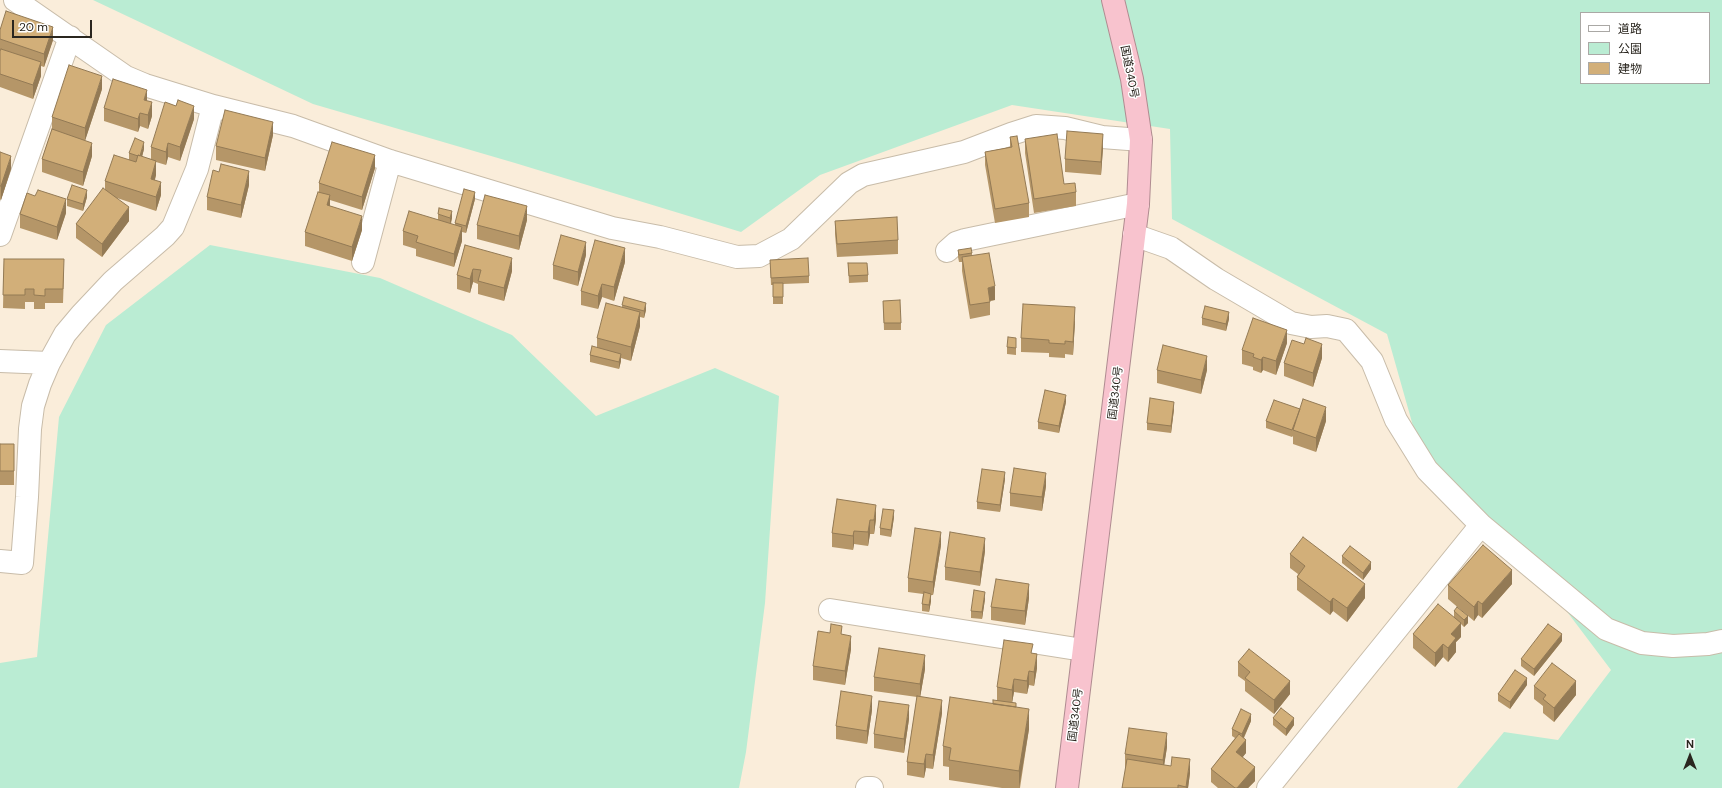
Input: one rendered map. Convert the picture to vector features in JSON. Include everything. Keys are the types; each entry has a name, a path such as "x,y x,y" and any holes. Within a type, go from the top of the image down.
{"highway":[{"name":"国道340号","path":"1067,788 1138,204 1140,140 1132,79 1113,0"}],"street":[{"path":"15,0 126,77 145,85 213,106 293,126 390,161 612,228 660,237 736,257 759,256 791,239 849,182 863,176 964,152 1036,126 1065,128 1102,137 1140,140"},
{"path":"0,235 70,37"},
{"path":"0,561 22,563 30,429 33,406 49,363 65,334 81,315 113,281 165,236 173,227 197,169 213,106"},
{"path":"363,262 390,161"},
{"path":"947,250 956,243 965,240 1138,204"},
{"path":"1134,235 1171,248 1216,279 1291,322 1310,327 1327,326 1346,330 1372,360 1396,420 1427,470 1482,525 1606,629 1642,643 1673,646 1708,644 1722,641"},
{"path":"0,361 49,363"},
{"path":"1268,788 1482,525"},
{"path":"830,610 1083,650"},
{"path":"867,788 872,788"}],"green space":[{"path":"93,0 1722,0 1722,788 1457,788 1504,732 1558,740 1611,670 1559,601 1430,486 1387,334 1172,219 1170,129 1012,105 820,175 741,232 515,163 313,104"},
{"path":"210,245 380,278 512,335 596,416 715,368 779,396 765,603 746,752 739,788 0,788 0,663 37,657 59,417 106,325"}],"building":[{"path":"6,11 53,27 44,54 0,39 0,30"},
{"path":"1,49 41,62 33,85 0,74"},
{"path":"69,65 102,76 85,128 52,117"},
{"path":"113,79 147,90 144,100 152,102 148,115 140,113 138,119 104,108"},
{"path":"178,100 194,106 180,147 168,143 166,152 151,147 165,102 176,106"},
{"path":"225,110 273,122 265,158 216,146"},
{"path":"52,129 92,143 83,172 42,159"},
{"path":"1067,131 1103,134 1101,162 1065,159"},
{"path":"1057,134 1064,184 1075,183 1076,192 1034,199 1025,139"},
{"path":"1017,136 1029,203 995,209 985,152 1012,147 1010,137"},
{"path":"135,138 144,142 140,156 129,153"},
{"path":"332,142 375,155 362,197 319,183"},
{"path":"0,152 11,156 1,186 0,186"},
{"path":"114,155 136,162 138,155 156,161 151,179 161,182 156,197 105,181"},
{"path":"221,164 249,171 241,205 207,197 213,170 219,172"},
{"path":"72,185 87,190 83,204 67,199"},
{"path":"103,188 129,207 102,244 76,224"},
{"path":"464,189 475,192 466,226 455,223"},
{"path":"38,190 66,199 57,227 20,214 27,193 35,196"},
{"path":"318,192 330,195 327,205 362,216 352,247 305,232"},
{"path":"485,195 527,206 519,236 477,225"},
{"path":"439,208 452,211 450,218 438,214"},
{"path":"409,211 462,227 454,254 416,242 418,236 403,231"},
{"path":"897,217 898,240 837,244 835,221"},
{"path":"561,235 586,242 578,272 553,265"},
{"path":"595,240 625,248 614,287 602,284 598,296 581,291"},
{"path":"465,245 512,258 504,288 478,281 481,270 473,269 470,279 457,275"},
{"path":"971,248 972,253 959,255 958,250"},
{"path":"989,253 995,286 988,288 990,302 970,305 962,257"},
{"path":"808,258 809,276 771,278 770,260"},
{"path":"4,259 64,259 63,289 45,289 45,296 34,295 34,289 25,289 25,295 3,295"},
{"path":"848,263 867,263 868,275 849,276"},
{"path":"773,283 783,283 783,297 773,297"},
{"path":"624,297 646,303 644,311 622,305"},
{"path":"900,300 901,323 884,323 883,301"},
{"path":"606,303 640,312 631,347 597,338"},
{"path":"1023,304 1075,307 1073,342 1065,341 1065,344 1049,343 1049,340 1021,338"},
{"path":"1205,306 1229,312 1226,324 1202,318"},
{"path":"1253,318 1287,330 1276,361 1263,357 1261,360 1253,357 1254,354 1242,350"},
{"path":"1008,337 1016,338 1016,348 1007,347"},
{"path":"1306,338 1322,344 1313,373 1284,363 1292,340 1304,344"},
{"path":"1163,345 1207,356 1201,380 1157,370"},
{"path":"592,346 621,354 619,362 590,355"},
{"path":"1045,390 1066,395 1059,426 1038,422"},
{"path":"1150,398 1174,402 1171,426 1147,423"},
{"path":"1303,399 1326,407 1316,438 1293,430"},
{"path":"1274,400 1300,409 1292,430 1266,421"},
{"path":"0,444 14,444 14,471 0,471"},
{"path":"1014,468 1046,473 1042,497 1010,493"},
{"path":"982,469 1005,472 1000,505 977,502"},
{"path":"837,499 876,505 874,520 870,520 868,532 854,531 853,536 832,533"},
{"path":"883,509 894,510 891,530 880,528"},
{"path":"915,528 941,532 933,582 908,578"},
{"path":"950,532 985,538 980,572 945,567"},
{"path":"1303,537 1365,584 1347,608 1333,598 1330,602 1297,577 1305,566 1290,554"},
{"path":"1483,545 1512,570 1482,604 1478,601 1474,607 1448,585"},
{"path":"1350,546 1371,562 1363,573 1342,556"},
{"path":"996,579 1029,584 1025,611 991,607"},
{"path":"974,590 985,592 982,612 971,611"},
{"path":"924,592 931,594 929,605 922,604"},
{"path":"1438,604 1461,623 1451,634 1456,638 1448,648 1443,644 1435,653 1413,634"},
{"path":"1457,607 1468,616 1464,620 1454,611"},
{"path":"831,624 842,626 841,634 851,636 845,671 813,666 818,631 830,633"},
{"path":"1548,624 1562,634 1534,669 1521,659"},
{"path":"1004,640 1033,644 1031,653 1037,654 1034,672 1029,671 1027,681 1014,679 1012,690 997,687"},
{"path":"879,648 925,655 920,684 874,677"},
{"path":"1249,649 1290,681 1274,700 1245,678 1250,672 1238,662"},
{"path":"1552,663 1576,681 1554,708 1543,699 1546,695 1534,686"},
{"path":"1515,670 1527,678 1510,702 1498,694"},
{"path":"841,691 872,696 867,731 836,726"},
{"path":"917,696 942,700 933,755 926,754 924,764 907,762"},
{"path":"950,697 1029,709 1019,771 949,760 951,748 943,746"},
{"path":"993,700 1016,703 1016,707 993,704"},
{"path":"879,701 909,705 904,739 874,734"},
{"path":"1281,708 1294,718 1286,729 1273,718"},
{"path":"1241,709 1251,714 1242,734 1232,729"},
{"path":"1129,728 1167,733 1163,760 1125,754"},
{"path":"1239,734 1246,740 1236,752 1255,767 1237,788 1235,788 1211,769"},
{"path":"1172,757 1190,759 1186,787 1178,785 1178,788 1122,788 1127,759 1171,766"}]}
